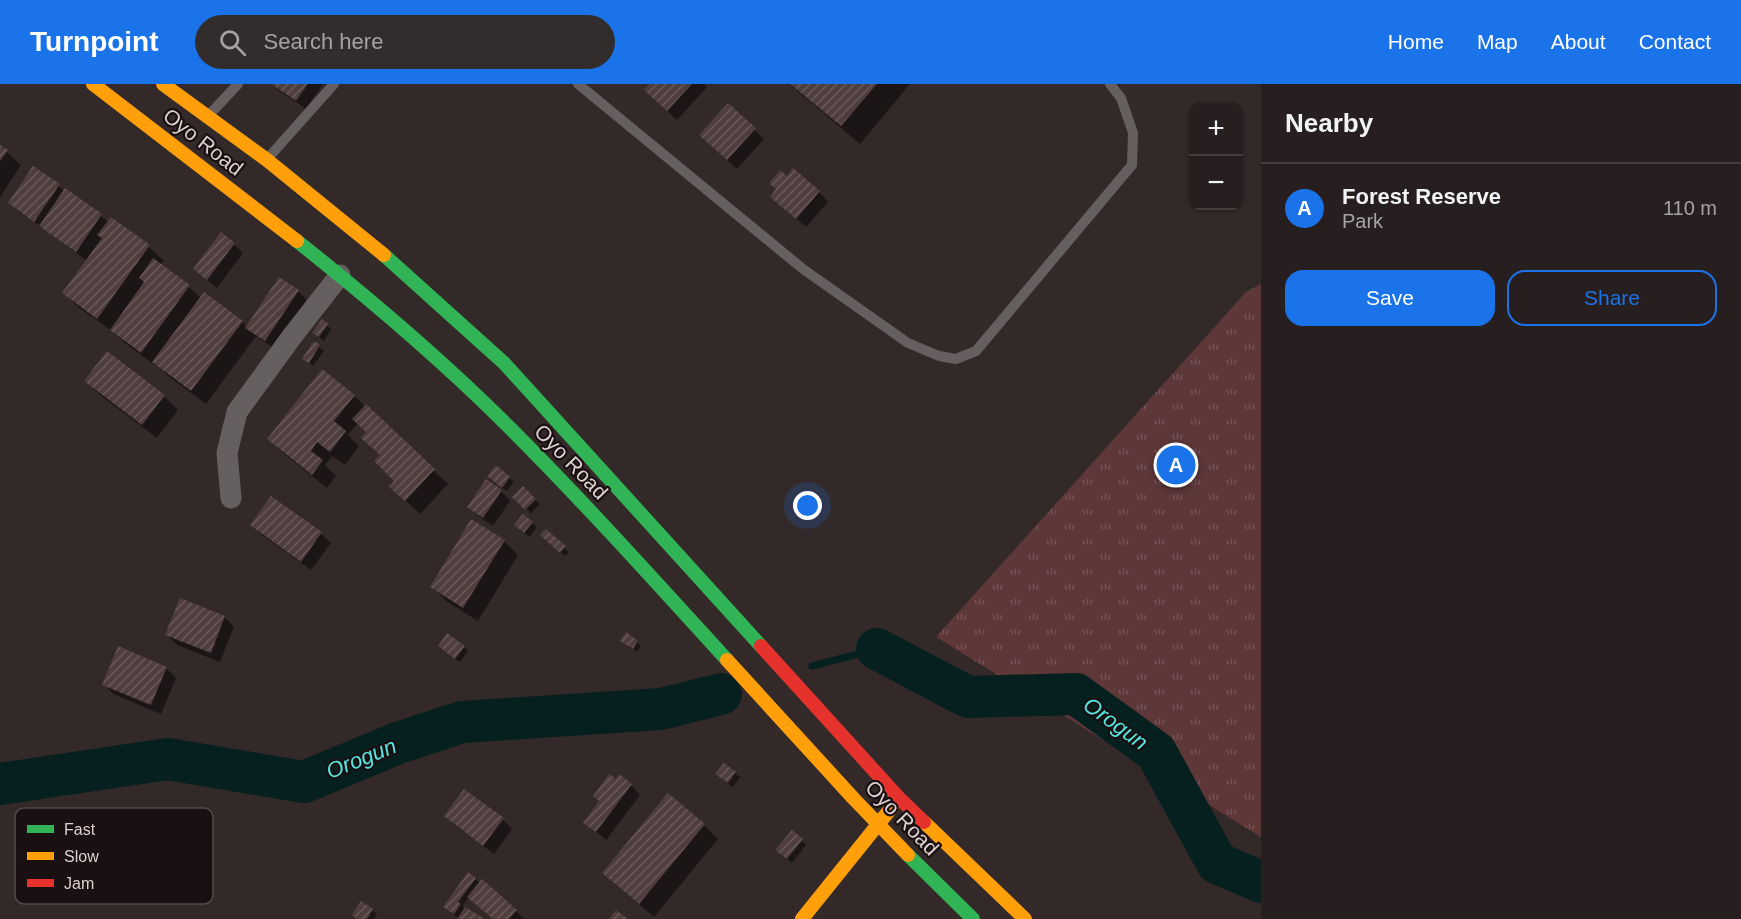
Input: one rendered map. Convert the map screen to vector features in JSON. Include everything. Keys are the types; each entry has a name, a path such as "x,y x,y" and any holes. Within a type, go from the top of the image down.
{"main road":[{"name":"Oyo Road","path":"93,84 414,331 594,516 877,825 973,919"},
{"name":"Oyo Road","path":"163,84 267,160 371,243 436,309 504,363 899,798 1025,919"},
{"path":"802,919 899,798"}],"street":[{"path":"231,498 227,453 237,412 340,275"}],"lane":[{"path":"208,116 238,84"},
{"path":"267,160 334,84"},
{"path":"578,84 803,269 909,343 939,357 956,359 976,351 1132,165 1133,133 1121,98 1110,84"}],"green space":[{"path":"1261,284 1261,837 936,637 1246,292"}],"building":[{"path":"271,84 308,84 296,101"},
{"path":"649,84 692,84 667,111 644,90"},
{"path":"790,84 877,84 841,126"},
{"path":"728,103 756,128 727,160 699,135"},
{"path":"0,145 8,150 0,161"},
{"path":"33,166 60,184 34,222 8,203"},
{"path":"793,168 820,191 796,219 770,197 776,189 769,183 780,170 787,176"},
{"path":"65,188 102,214 76,252 39,226"},
{"path":"111,217 150,245 97,319 62,293 102,238 97,235"},
{"path":"221,232 235,243 207,280 193,269"},
{"path":"153,258 190,285 141,353 110,330 144,282 139,278"},
{"path":"279,277 299,290 265,341 245,328"},
{"path":"204,292 243,321 191,391 152,362"},
{"path":"322,319 328,324 319,337 312,333"},
{"path":"314,341 320,345 309,363 302,359"},
{"path":"107,351 165,395 142,425 84,381"},
{"path":"322,369 355,395 334,421 346,431 330,452 317,442 311,451 323,460 312,475 267,439"},
{"path":"366,404 435,469 405,501 389,487 394,481 374,461 380,455 361,438 366,432 352,419"},
{"path":"496,465 510,477 502,488 487,476"},
{"path":"486,479 502,490 483,518 467,507"},
{"path":"523,486 536,499 525,510 512,497"},
{"path":"271,496 322,532 301,562 250,525"},
{"path":"523,514 533,522 524,533 514,525"},
{"path":"471,519 505,540 463,608 430,587"},
{"path":"546,529 566,546 560,553 540,535"},
{"path":"180,598 225,616 211,653 165,635"},
{"path":"626,632 638,641 633,649 620,641"},
{"path":"447,633 465,646 455,659 438,646"},
{"path":"118,646 167,667 151,705 102,685"},
{"path":"724,763 736,772 728,783 715,774"},
{"path":"609,774 616,779 619,774 632,784 596,832 583,823 599,801 593,796"},
{"path":"464,789 504,818 483,846 444,816"},
{"path":"668,793 705,824 639,904 602,873"},
{"path":"792,830 803,839 787,859 775,850"},
{"path":"468,872 476,878 458,902 461,904 454,914 443,907"},
{"path":"482,879 517,910 509,919 493,919 467,897"},
{"path":"361,901 373,909 367,919 357,919 352,915"},
{"path":"465,907 485,919 457,919"},
{"path":"616,910 628,919 609,919"}],"waterway":[{"path":"812,666 877,649"},
{"name":"Orogun","path":"877,649 968,697 1076,694 1156,752 1217,863 1261,882"},
{"name":"Orogun","path":"0,784 168,759 304,782 398,743 462,722 661,709 721,694"}],"traffic: fast":[{"path":"297,241 406,331 484,402 592,513 727,660"},
{"path":"384,255 504,363 761,646"},
{"path":"908,855 973,919"}],"traffic: slow":[{"path":"93,84 297,241"},
{"path":"163,84 267,160 384,255"},
{"path":"727,660 908,855"},
{"path":"802,919 892,807"},
{"path":"924,822 1025,919"}],"traffic: jam":[{"path":"761,646 899,798 924,822"}],"place":[{"name":"Forest Reserve","path":"1176,465"}]}
